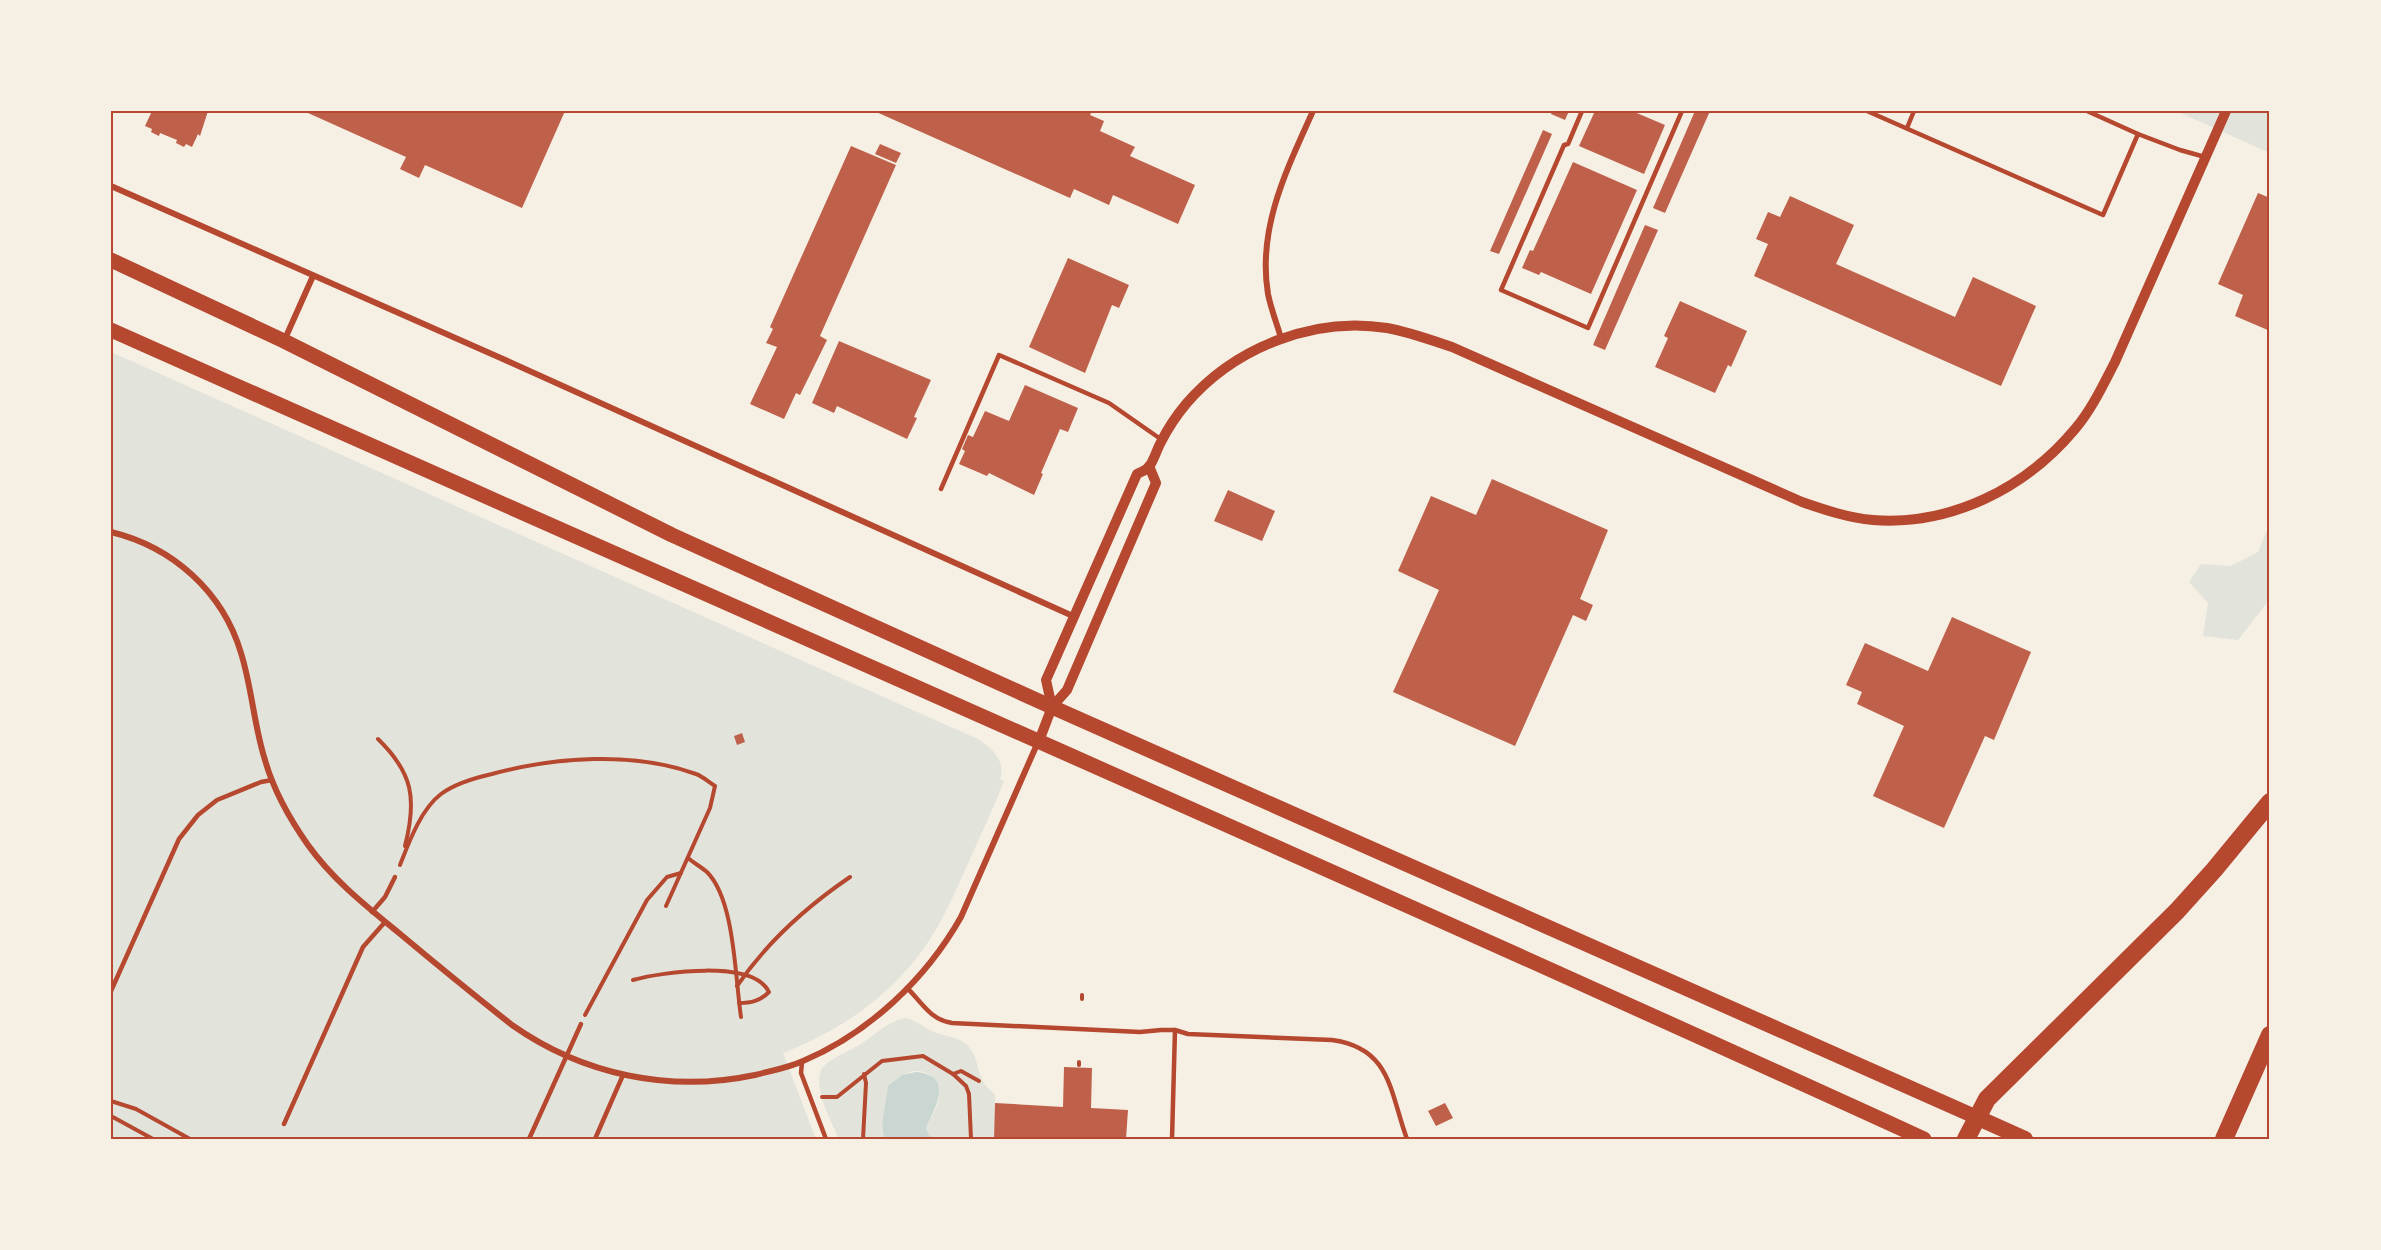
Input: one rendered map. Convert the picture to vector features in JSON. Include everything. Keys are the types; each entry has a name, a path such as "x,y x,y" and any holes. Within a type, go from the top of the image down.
{"highway":[{"path":"1966,1139 1987,1099 2177,911 2270,801"},
{"path":"2224,1139 2270,1035"},
{"path":"1976,1117 2025,1139"}],"main road":[{"path":"111,260 284,341 672,535 1052,707 1976,1117"},
{"path":"111,330 1039,741 1924,1139"}],"street":[{"path":"1281,338 1268,294 1265,263 1269,223 1283,176 1312,111"},
{"path":"1052,707 1046,680 1137,474 1149,466 1175,418 1195,393 1231,363 1281,338 1315,330 1356,326 1385,328 1414,334 1452,347 1802,502 1847,516 1897,521 1922,518 1960,509 2009,487 2056,451 2077,428 2095,401 2115,362 2226,111"},
{"path":"111,186 1075,617"},
{"path":"284,341 313,276"},
{"path":"111,532 143,542 170,557 194,577 219,604 241,654 263,756 284,811 323,866 351,894 533,1040 623,1075 661,1081 711,1081 753,1075 802,1062 860,1029 879,1015 907,988 938,952 962,916 1052,707 1067,690 1156,483 1149,466"}],"lane":[{"path":"1582,111 1568,144 1564,145 1501,290 1588,328 1682,111"},
{"path":"1867,111 2103,215 2138,134"},
{"path":"1907,128 1914,111"},
{"path":"2087,111 2138,134 2205,157"},
{"path":"941,489 999,355 1109,403 1162,440"},
{"path":"111,991 179,838 198,815 218,800 261,782 272,780"},
{"path":"372,912 385,897 395,876"},
{"path":"284,1124 363,947 385,922"},
{"path":"907,988 932,1016 941,1022 1140,1032 1175,1030 1188,1034 1332,1040 1358,1047 1375,1059 1387,1076 1407,1139"},
{"path":"530,1139 581,1024"},
{"path":"1172,1139 1175,1030"},
{"path":"802,1062 801,1073 826,1139"},
{"path":"595,1139 623,1075"}],"path":[{"path":"378,739 396,757 411,790 411,814 400,865"},
{"path":"395,876 416,825 440,795 466,781 524,765 599,760 646,762 697,774 715,786 710,808 666,906"},
{"path":"688,858 708,873 722,898 730,931 741,1017"},
{"path":"581,1024 647,900 667,877 681,873"},
{"path":"736,988 778,936 806,910 850,877"},
{"path":"633,980 703,971 755,977 766,984 769,992 756,1001 738,1004"},
{"path":"822,1097 837,1097 882,1061 918,1055 935,1062 966,1086 969,1094 971,1139"},
{"path":"952,1074 961,1071 979,1081"},
{"path":"863,1139 866,1083 864,1074"},
{"path":"111,1101 136,1109 190,1139"},
{"path":"111,1116 153,1139"}],"shaded area":[{"path":"2176,111 2270,111 2270,153"},
{"path":"111,352 980,740 994,752 1000,762 1000,779 1004,781 951,902 923,950 890,988 850,1019 829,1032 783,1053 816,1139 111,1139"},
{"path":"2270,523 2270,599 2238,640 2203,636 2208,603 2189,582 2201,564 2231,566 2258,552"},
{"path":"905,1018 934,1032 961,1041 971,1049 983,1081 995,1094 994,1139 934,1139 929,1135 926,1128 937,1105 938,1088 936,1082 928,1074 915,1071 903,1075 888,1086 882,1125 884,1139 839,1139 820,1091 820,1072 833,1059 861,1044 887,1025"},
{"path":"916,1072 928,1074 935,1079 938,1086 937,1102 926,1128 934,1139 884,1139 882,1125 888,1086 902,1075"}],"building":[{"path":"152,111 208,111 200,136 198,134 192,147 186,144 184,147 176,143 177,140 160,133 159,136 145,126"},
{"path":"309,111 565,111 522,208 425,165 419,178 400,169 406,157 308,113"},
{"path":"874,111 1092,111 1090,115 1104,121 1100,131 1135,147 1130,156 1195,185 1178,224 1113,195 1109,205 1074,189 1070,198"},
{"path":"1552,111 1569,111 1565,120 1551,114"},
{"path":"1595,111 1632,111 1665,125 1644,174 1579,146"},
{"path":"1695,111 1710,111 1665,213 1653,208"},
{"path":"1543,130 1552,134 1499,254 1490,251"},
{"path":"880,144 901,153 896,163 875,154"},
{"path":"851,146 896,165 820,336 827,340 800,395 796,393 784,419 750,404 777,347 766,343 773,329 770,327"},
{"path":"1573,162 1637,190 1591,294 1541,272 1539,275 1522,268 1530,250 1533,251"},
{"path":"2258,193 2270,198 2270,331 2235,316 2243,295 2218,284"},
{"path":"1790,196 1854,225 1836,264 1955,317 1973,277 2036,306 2001,386 1754,276 1768,244 1756,239 1768,212 1780,217"},
{"path":"1645,225 1658,230 1605,350 1593,345"},
{"path":"1068,258 1129,285 1119,308 1112,305 1085,373 1029,347"},
{"path":"1680,301 1747,331 1731,367 1728,365 1715,393 1655,367 1668,338 1664,336"},
{"path":"839,341 931,380 914,417 917,418 907,439 837,406 834,413 812,403"},
{"path":"1025,385 1078,408 1068,432 1060,429 1034,495 989,473 987,476 959,464 965,451 962,449 968,435 973,437 985,411 1009,421"},
{"path":"1492,479 1608,530 1580,599 1593,605 1586,621 1573,615 1515,746 1393,692 1439,590 1398,571 1431,496 1476,515"},
{"path":"1228,490 1275,511 1262,541 1214,521"},
{"path":"1952,617 2031,652 1994,740 1985,736 1944,828 1873,796 1904,726 1857,704 1862,692 1846,685 1865,643 1928,671"},
{"path":"742,733 745,742 737,745 734,736"},
{"path":"1064,1067 1092,1068 1091,1108 1128,1110 1126,1139 994,1139 995,1103 1063,1107"},
{"path":"1445,1103 1453,1118 1436,1126 1428,1111"}]}
